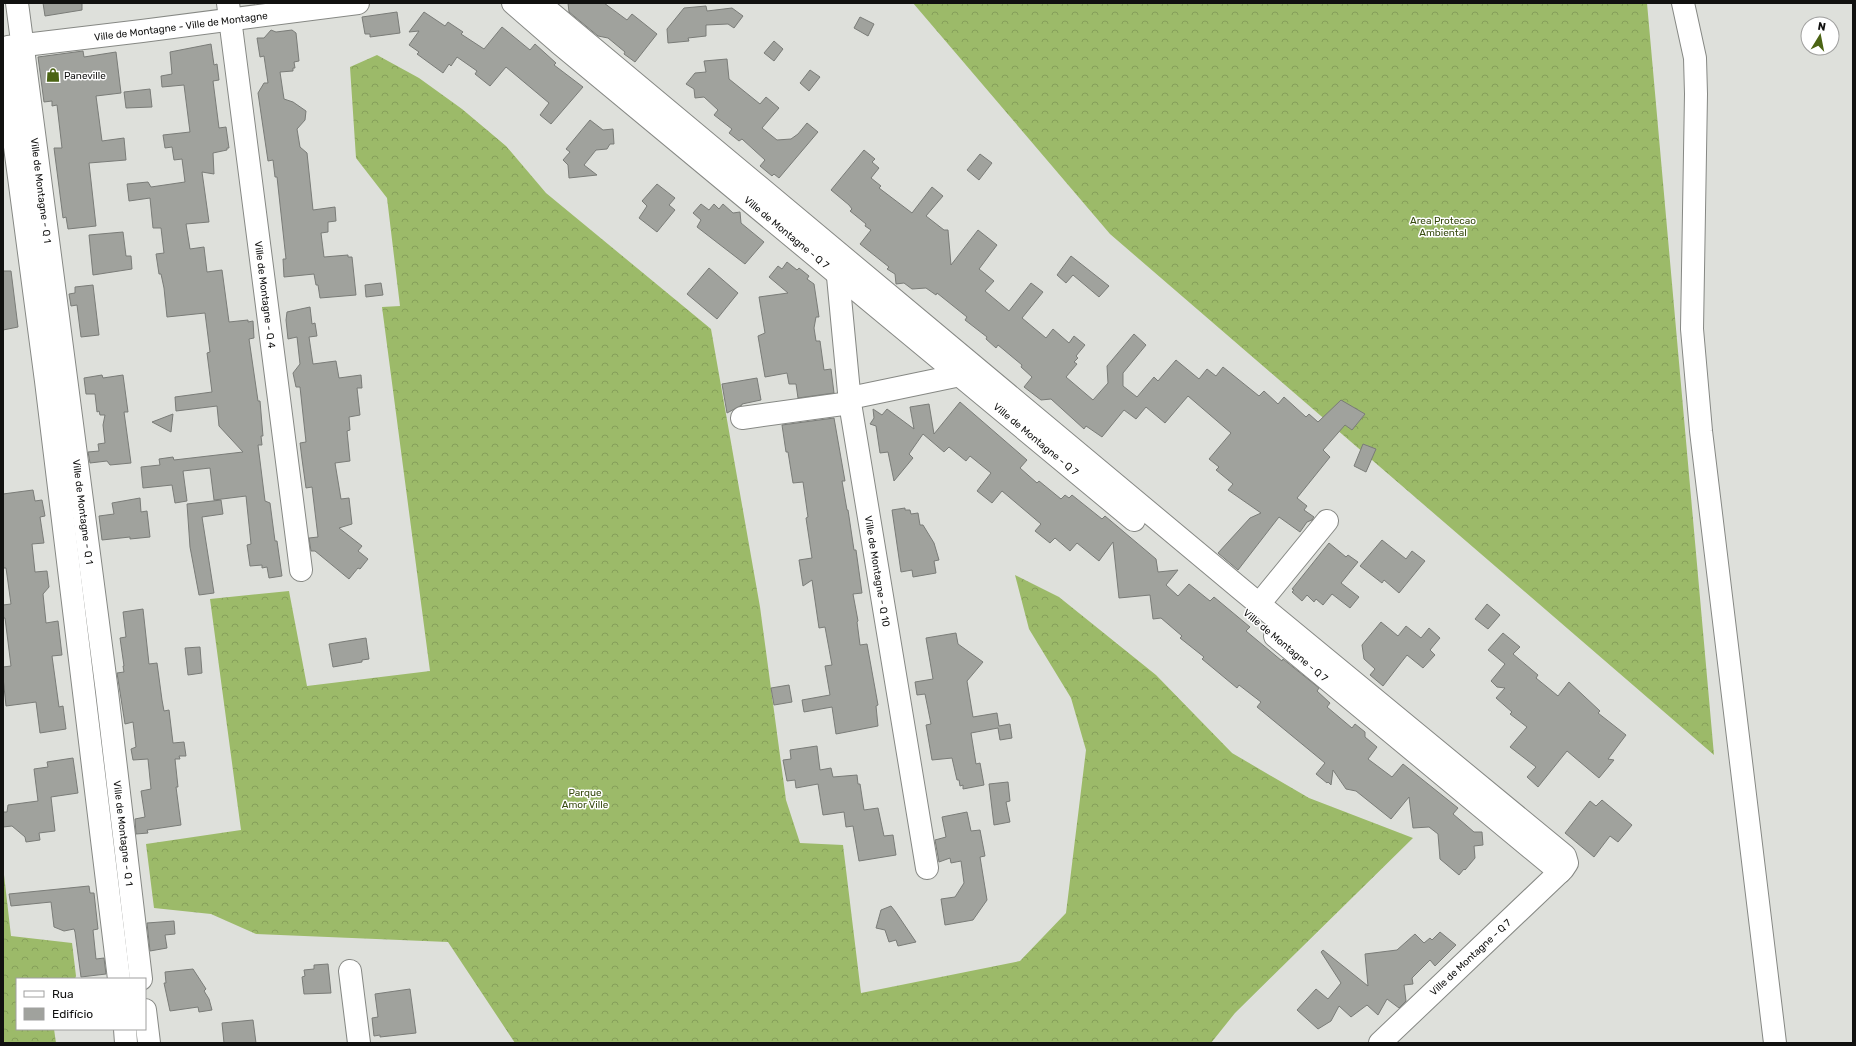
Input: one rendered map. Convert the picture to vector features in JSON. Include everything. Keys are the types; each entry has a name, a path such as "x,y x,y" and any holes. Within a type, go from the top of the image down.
{"street":[{"name":"Ville de Montagne - Q 1","path":"17,3 12,40 55,289 107,692 141,978"},
{"name":"Ville de Montagne - Ville de Montagne","path":"12,40 232,8 358,3"},
{"name":"Ville de Montagne - Q 7","path":"513,3 559,43 837,263 970,373 1238,596 1560,872"},
{"name":"Ville de Montagne - Q 7","path":"539,3 837,263"},
{"path":"1683,3 1695,58 1696,94 1692,329 1701,431 1775,1043"},
{"name":"Ville de Montagne - Q 4","path":"232,8 301,570"},
{"name":"Ville de Montagne - Q 1","path":"3,56 47,389 119,978"},
{"name":"Ville de Montagne - Q 10","path":"837,263 850,400 927,868"},
{"path":"33,292 55,289"},
{"path":"742,418 850,400 970,373"},
{"path":"1259,604 1327,521"},
{"name":"Ville de Montagne - Q 7","path":"1238,596 1259,604 1559,850 1567,862 1560,872 1380,1043"},
{"path":"84,693 107,692"},
{"path":"350,971 359,1043"},
{"path":"146,1018 149,1043"},
{"path":"125,1030 126,1043"}],"green space":[{"name":"Area Protecao Ambiental","path":"913,3 1647,3 1714,755 1110,234"},
{"name":"Parque Amor Ville","path":"377,55 419,78 462,109 506,146 546,193 711,329 760,607 786,800 800,843 843,845 861,993 1020,961 1066,913 1086,750 1071,698 1029,629 1015,575 1059,597 1156,675 1232,753 1309,798 1413,838 1235,1013 1211,1043 515,1043 448,942 256,934 211,914 154,908 146,844 241,830 210,599 289,591 307,686 430,671 382,307 400,306 387,198 356,158 350,67"},
{"path":"3,866 11,936 72,943 76,976 75,978 16,978 16,1030 54,1030 56,1043 3,1043"}],"building":[{"path":"43,3 82,3 82,10 45,16"},
{"path":"568,3 604,3 627,20 632,14 657,34 635,62 624,54 625,52 608,38 598,36 569,12"},
{"path":"706,6 707,11 732,8 743,16 734,28 728,24 706,25 706,36 688,38 689,41 668,43 667,29 684,8"},
{"path":"397,12 400,33 370,37 370,34 365,34 362,17"},
{"path":"424,12 445,26 448,22 463,32 461,34 484,49 502,27 530,50 535,44 556,63 554,65 583,87 551,124 540,115 549,103 506,67 490,86 475,74 477,71 457,57 451,66 449,64 443,73 417,54 419,52 409,45 419,31 409,32"},
{"path":"860,17 874,24 868,36 854,28"},
{"path":"271,30 276,32 292,30 296,33 299,61 294,62 295,68 293,68 293,71 280,72 284,99 293,102 306,111 305,120 297,129 300,147 307,153 313,210 335,207 336,221 328,222 328,232 321,233 324,257 348,255 348,257 352,257 356,295 320,298 318,285 316,285 314,274 284,277 283,259 286,259 277,177 275,177 273,160 268,161 258,93 264,83 268,83 264,56 260,57 257,38 264,38"},
{"path":"774,41 783,49 774,61 764,53"},
{"path":"211,44 214,65 217,64 219,80 213,81 219,128 226,127 229,148 227,148 227,150 213,153 214,174 202,172 209,222 186,224 190,249 204,247 207,272 222,270 229,322 248,320 248,322 253,321 254,338 249,339 258,401 260,401 263,436 261,436 262,445 258,445 265,501 270,503 275,541 277,541 282,576 269,578 267,567 262,568 262,565 250,566 247,545 251,544 246,496 214,500 210,468 183,471 187,501 175,503 172,485 143,488 141,467 160,465 159,459 173,457 174,460 243,452 219,426 217,406 176,411 175,397 212,392 207,353 210,352 205,313 167,317 164,288 161,274 159,274 156,254 164,253 161,228 153,228 150,198 129,201 127,184 148,182 151,187 185,182 182,159 174,160 172,147 165,148 163,135 190,132 184,85 162,87 161,76 172,74 170,52"},
{"path":"83,51 84,57 116,52 121,93 96,96 102,141 124,138 126,160 89,163 96,226 68,229 66,217 63,218 54,148 62,148 57,105 52,106 52,101 44,102 38,57"},
{"path":"727,59 729,79 760,104 766,97 779,108 762,128 777,140 791,139 798,134 807,123 818,132 779,178 774,174 772,176 760,166 765,160 742,139 739,141 729,133 732,129 714,115 718,110 704,97 695,98 694,89 686,84 695,73 706,72 704,61"},
{"path":"810,70 820,77 809,91 800,83"},
{"path":"150,89 152,107 126,108 124,92"},
{"path":"590,120 603,130 613,129 614,144 610,144 607,149 596,150 584,165 597,175 569,178 568,165 563,160 570,152 566,149"},
{"path":"864,150 875,159 872,162 879,168 871,178 881,186 879,188 912,213 932,187 943,196 926,216 944,230 948,230 951,265 978,230 997,245 979,269 994,281 985,291 1009,311 1031,283 1043,292 1022,318 1046,338 1053,329 1069,343 1074,336 1085,345 1076,356 1078,358 1074,362 1077,364 1066,377 1093,400 1108,383 1107,366 1134,334 1146,345 1123,373 1123,386 1137,397 1154,377 1158,381 1176,360 1199,379 1207,369 1216,376 1223,367 1259,396 1264,391 1278,404 1284,397 1306,417 1309,414 1318,422 1341,400 1365,414 1352,430 1345,425 1323,450 1330,457 1297,498 1307,506 1304,510 1314,517 1312,520 1307,522 1300,532 1279,517 1238,570 1218,553 1250,518 1261,513 1228,490 1233,484 1216,470 1219,467 1209,459 1231,433 1188,396 1165,423 1146,407 1136,419 1124,410 1102,437 1086,426 1084,429 1051,399 1041,400 1024,387 1032,377 1021,367 1022,365 998,345 996,348 986,339 987,337 965,320 967,317 937,293 936,295 926,288 912,289 904,283 896,284 895,274 887,269 889,267 860,244 871,230 850,211 852,209 849,205 831,190"},
{"path":"980,154 992,163 979,180 967,170"},
{"path":"657,184 675,198 669,205 675,210 657,232 639,218 647,206 642,201"},
{"path":"701,204 709,210 714,204 719,209 723,204 733,213 740,212 741,223 764,242 745,264 697,227 701,220 693,213"},
{"path":"123,232 126,256 131,256 132,269 93,275 89,235"},
{"path":"1071,256 1109,286 1099,297 1073,275 1066,283 1057,275"},
{"path":"787,262 797,270 799,268 809,276 807,279 814,284 819,317 816,317 814,328 816,341 820,341 824,370 831,369 834,393 798,398 796,384 789,384 787,373 765,377 758,336 765,333 759,297 788,293 769,277 778,266 782,269"},
{"path":"709,268 738,293 717,319 687,294"},
{"path":"3,271 11,271 18,327 3,330"},
{"path":"381,283 383,295 366,297 365,285"},
{"path":"93,285 99,335 81,337 77,305 71,306 69,294 75,293 75,287"},
{"path":"310,307 312,324 315,323 317,336 309,337 313,364 336,361 339,378 361,375 362,388 357,388 360,415 349,417 350,430 347,431 350,461 335,463 341,499 349,498 352,524 339,528 362,546 358,551 368,559 349,579 315,551 311,551 309,538 318,537 312,487 306,488 300,443 306,442 300,387 296,387 293,373 300,364 297,337 288,339 286,320 287,312"},
{"path":"102,375 103,378 123,375 128,412 124,412 131,463 110,465 107,461 90,463 88,452 99,451 98,444 105,443 103,425 105,415 100,415 99,411 97,412 95,394 86,394 84,378"},
{"path":"757,378 761,400 742,404 727,413 722,384"},
{"path":"960,402 1027,460 1020,468 1037,483 1039,481 1061,499 1065,495 1069,498 1072,495 1102,519 1105,516 1156,559 1158,572 1178,570 1166,585 1178,596 1189,584 1210,601 1214,597 1250,627 1246,631 1282,661 1283,659 1319,688 1317,691 1330,703 1327,707 1352,728 1355,724 1365,732 1365,737 1377,747 1368,759 1392,777 1403,764 1458,808 1453,814 1474,832 1482,832 1483,845 1474,846 1475,858 1465,870 1464,869 1459,875 1440,859 1438,834 1429,827 1413,828 1409,797 1391,819 1356,791 1346,789 1333,770 1331,785 1328,782 1327,783 1316,774 1325,763 1257,707 1261,702 1239,685 1237,688 1202,659 1204,657 1180,638 1182,636 1161,618 1153,619 1150,595 1119,598 1113,542 1099,561 1077,543 1070,551 1055,538 1050,543 1035,531 1041,524 1002,491 992,503 977,491 991,473 970,456 966,461 949,447 944,452 923,434 909,454 913,458 894,481 888,452 880,453 876,426 870,424 874,418 873,409 882,415 887,409 914,429 910,407 929,404 934,434"},
{"path":"173,414 171,432 152,422"},
{"path":"834,418 845,481 842,481 854,550 856,550 862,593 853,594 858,621 860,645 867,644 878,705 876,706 878,726 836,734 832,707 804,712 802,700 830,695 825,666 832,665 825,627 819,628 812,580 803,586 799,560 812,558 806,518 808,517 803,482 793,483 782,425"},
{"path":"1363,444 1376,449 1366,472 1354,466"},
{"path":"33,490 35,501 42,500 45,516 40,517 44,543 32,544 35,572 47,571 49,587 43,594 46,623 58,621 62,655 52,656 59,707 63,706 66,729 40,733 36,702 6,706 3,677 3,667 11,666 5,618 3,618 3,605 11,604 6,568 3,568 3,494"},
{"path":"140,498 141,512 147,511 150,537 130,539 130,537 102,540 99,516 114,514 112,503"},
{"path":"221,500 223,514 202,517 214,593 199,595 190,547 187,504"},
{"path":"905,508 905,510 910,510 911,514 918,513 920,525 923,525 934,543 939,560 934,561 936,573 913,577 912,570 901,572 892,510"},
{"path":"1382,540 1406,559 1412,551 1425,561 1399,593 1384,580 1382,583 1360,566"},
{"path":"1329,543 1346,557 1348,555 1358,562 1341,583 1359,597 1350,608 1332,594 1323,605 1316,599 1314,602 1307,595 1302,601 1292,592 1294,590 1292,589"},
{"path":"1487,604 1500,615 1488,629 1475,619"},
{"path":"143,609 149,664 157,663 164,711 169,710 173,743 184,742 186,756 179,756 180,759 175,759 178,787 176,787 181,825 147,830 148,833 136,834 135,819 145,817 141,791 151,789 148,759 133,760 131,749 136,747 133,722 125,724 117,673 124,672 120,638 126,637 123,612"},
{"path":"1381,622 1398,636 1406,626 1421,638 1429,628 1440,638 1430,650 1435,655 1423,668 1407,655 1383,686 1370,675 1375,669 1364,659 1362,645"},
{"path":"956,633 958,644 983,662 967,681 973,717 997,713 999,726 1010,724 1012,738 1000,740 998,728 971,733 976,764 980,763 984,785 963,789 963,785 960,786 959,780 957,780 952,758 932,760 926,725 931,724 925,694 917,695 915,682 933,679 926,638"},
{"path":"1503,633 1520,647 1513,654 1538,675 1536,678 1558,696 1569,682 1600,711 1598,713 1626,735 1608,759 1614,760 1599,778 1567,751 1538,787 1527,777 1536,767 1510,747 1527,727 1510,714 1512,712 1496,698 1505,688 1497,687 1491,681 1505,664 1488,650"},
{"path":"366,638 369,659 362,660 362,662 333,667 329,644"},
{"path":"200,647 202,673 188,675 185,648"},
{"path":"789,685 792,702 774,705 771,688"},
{"path":"817,746 820,770 831,768 833,777 857,775 864,810 878,808 884,836 893,835 896,855 859,861 853,826 846,827 844,812 823,815 818,784 796,788 795,780 787,781 783,760 791,759 790,750"},
{"path":"73,758 78,793 51,797 55,831 39,833 40,840 26,842 25,837 12,826 3,827 3,812 7,812 8,805 38,801 34,769 48,767 47,762"},
{"path":"1008,782 1010,801 1006,802 1010,822 994,825 989,784"},
{"path":"1602,800 1632,825 1618,842 1610,836 1594,857 1565,833 1590,801 1596,806"},
{"path":"967,812 971,831 980,830 985,856 980,857 987,900 973,920 945,925 941,899 955,897 964,883 961,861 951,863 950,858 939,862 935,840 946,837 942,817"},
{"path":"89,886 90,893 94,893 98,929 93,930 96,959 104,958 106,974 81,977 74,929 64,931 54,927 51,902 11,906 9,894"},
{"path":"891,906 916,942 898,946 896,940 889,942 885,930 876,928 881,910"},
{"path":"174,921 175,934 165,935 167,948 150,951 147,923"},
{"path":"1440,932 1456,945 1435,966 1430,960 1412,978 1413,984 1404,985 1406,1001 1399,1008 1387,999 1378,1015 1367,1005 1351,1017 1339,1006 1331,1021 1318,1029 1297,1010 1316,989 1328,999 1341,983 1321,952 1323,950 1368,986 1365,954 1397,950 1415,934 1424,943 1430,938 1432,940"},
{"path":"328,964 331,993 304,994 302,977 305,976 304,970 314,969 314,965"},
{"path":"193,969 206,989 204,991 209,999 212,1010 199,1012 198,1007 170,1011 164,983 166,983 165,972"},
{"path":"410,989 416,1033 380,1037 380,1035 374,1036 372,1018 378,1017 375,994"},
{"path":"253,1020 256,1043 224,1043 222,1023"}],"place":[{"name":"Paneville","path":"53,75"}]}
